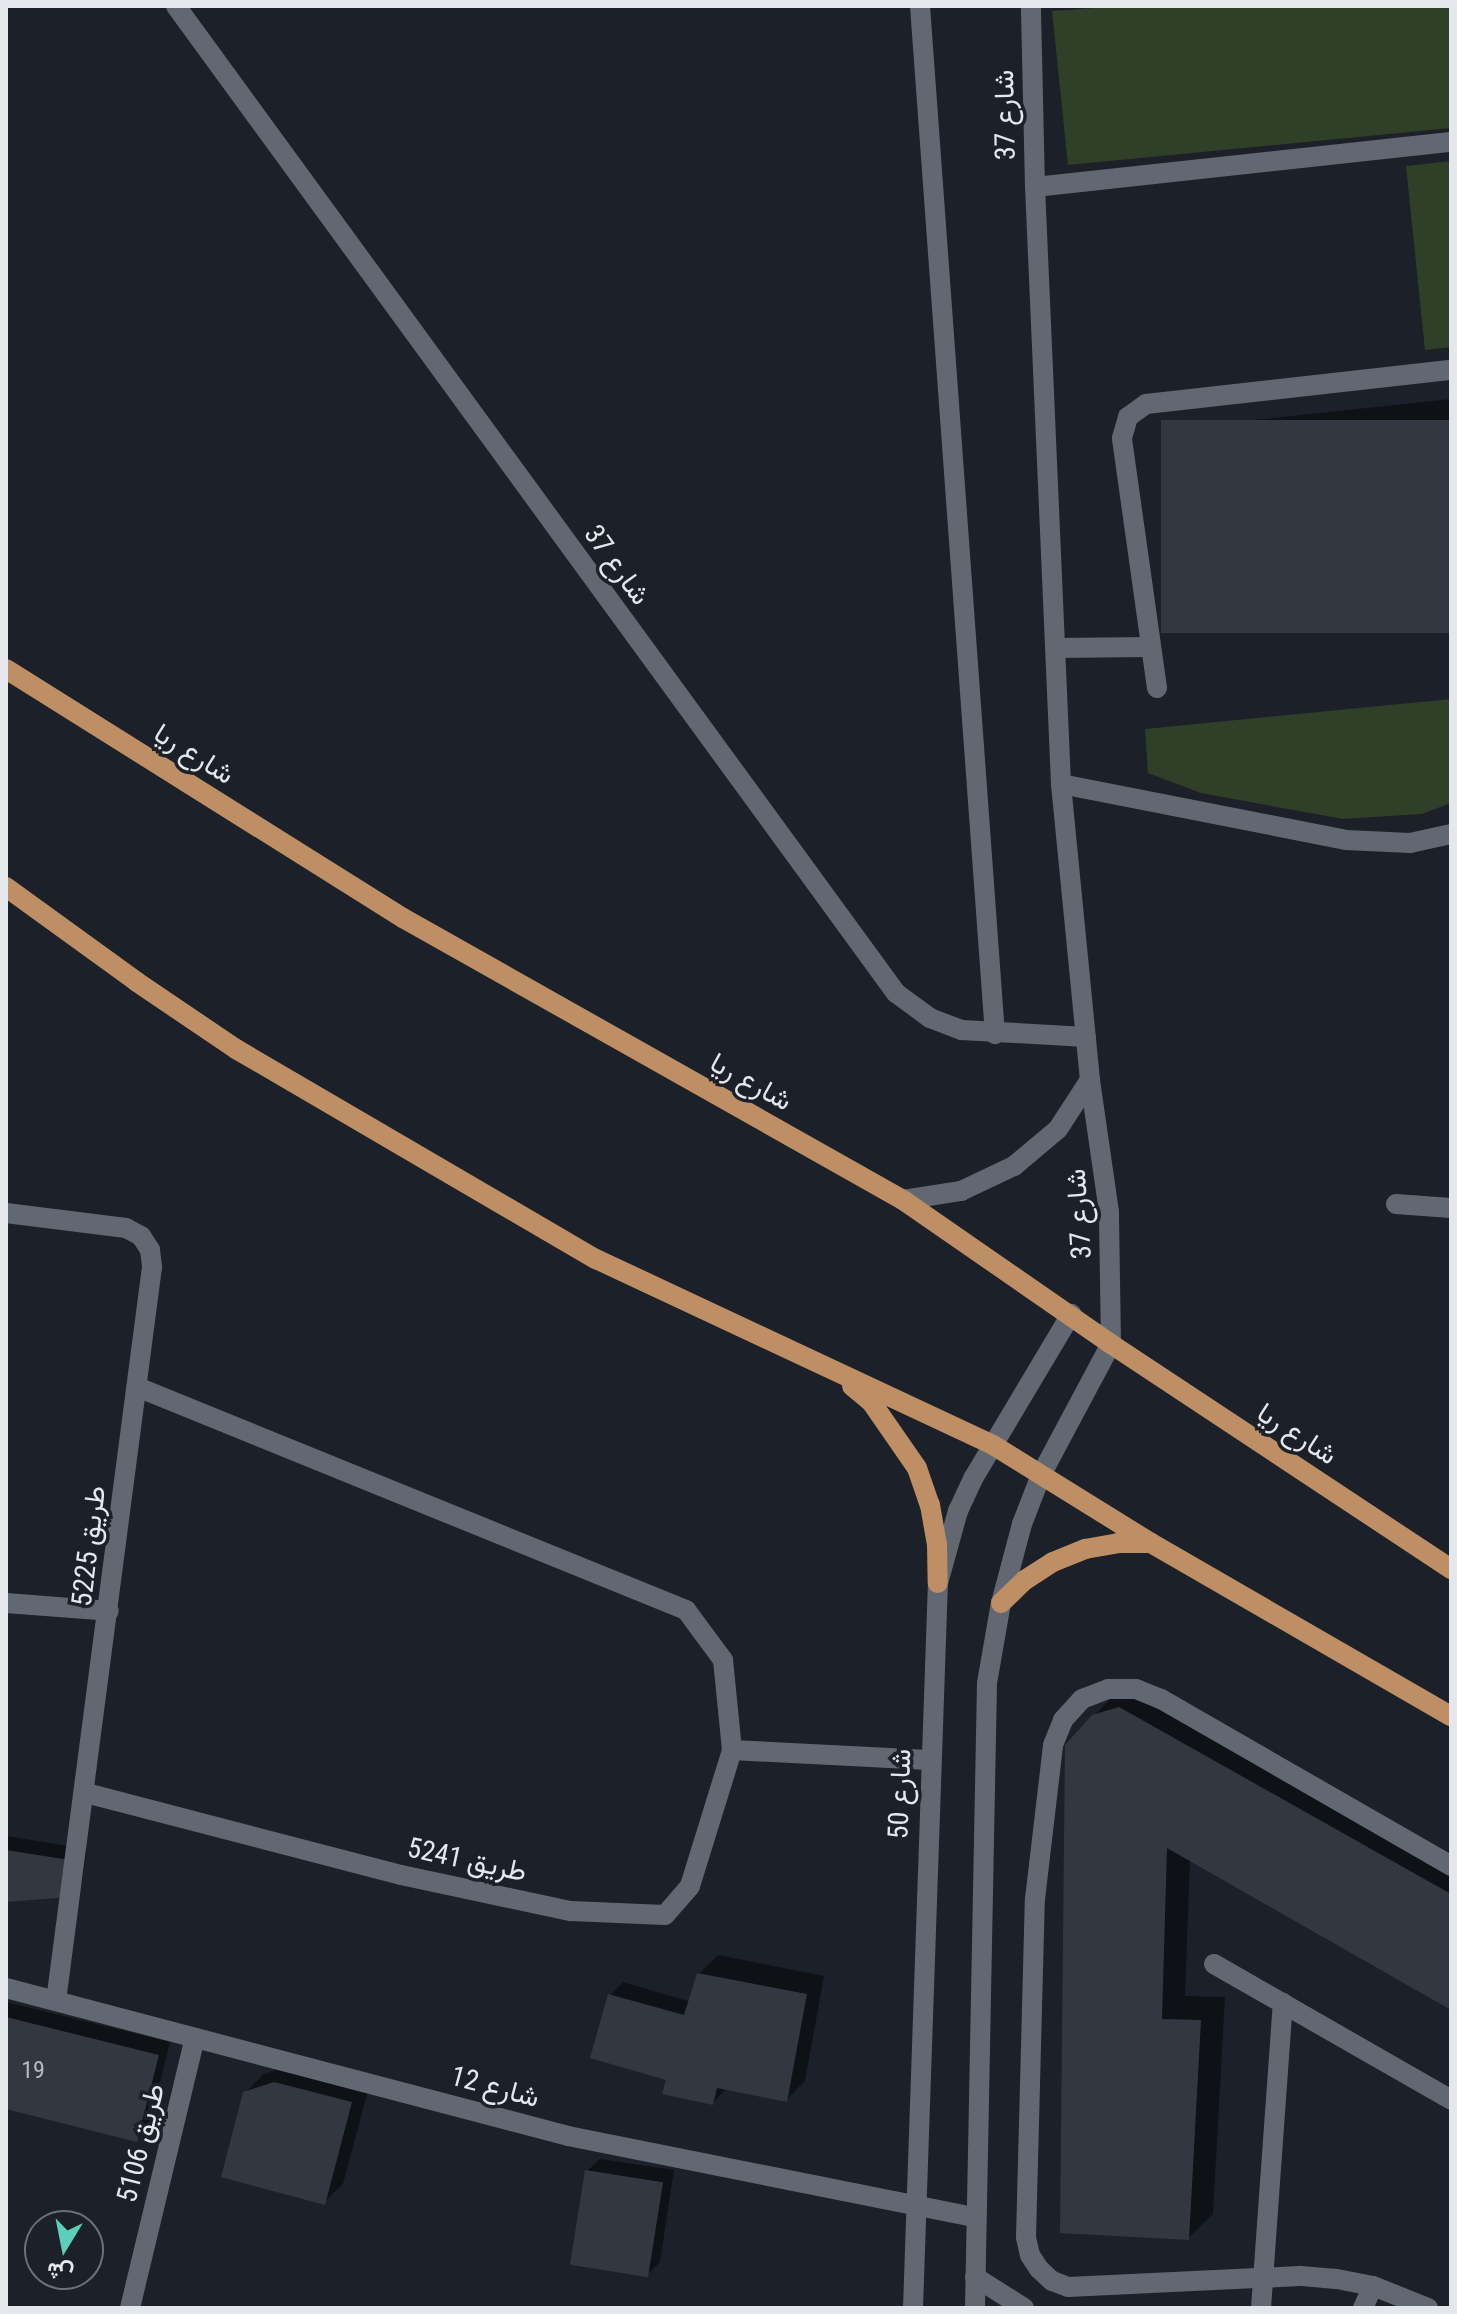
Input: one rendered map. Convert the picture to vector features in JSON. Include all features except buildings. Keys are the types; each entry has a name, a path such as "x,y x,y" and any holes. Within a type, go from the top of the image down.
{"main road":[{"name":"شارع ريا","path":"6,669 403,918 903,1200 1111,1344 1451,1569"},
{"path":"6,887 137,982 310,1094 596,1259 993,1445 1151,1543 1451,1716"},
{"path":"808,1357 842,1378 872,1403 917,1468 930,1505 937,1544 938,1583"},
{"path":"1001,1603 1034,1574 1085,1549 1118,1543 1151,1543"}],"street":[{"name":"شارع 37","path":"176,6 896,993 930,1018 962,1030 1086,1037"},
{"path":"920,6 995,1034"},
{"name":"شارع 37","path":"1031,6 1035,187 1061,784 1090,1080 1109,1212 1111,1344"},
{"path":"1035,187 1451,142"},
{"path":"1157,688 1122,438 1123,427 1136,409 1146,404 1451,370"},
{"path":"1056,648 1151,647"},
{"path":"1061,784 1346,840 1410,843 1451,834"},
{"name":"شارع 37","path":"903,1200 961,1191 1014,1166 1058,1129 1090,1080"},
{"path":"1396,1204 1451,1208"},
{"name":"طريق 5225","path":"6,1213 126,1228 141,1236 150,1250 152,1267 86,1793 56,2001"},
{"name":"شارع 50","path":"913,2308 929,1760 938,1583 958,1511 993,1445 1071,1314"},
{"path":"975,2308 987,1683 1001,1603 1022,1524 1041,1475 1111,1344"},
{"name":"طريق 5241","path":"86,1793 401,1875 571,1911 665,1915 690,1886 732,1750 723,1660 686,1610 137,1387"},
{"path":"6,1603 109,1611"},
{"path":"1428,2308 1373,2286 1324,2278 1068,2287 1052,2281 1030,2255 1026,2237 1035,1899 1053,1745 1063,1720 1082,1699 1108,1689 1136,1689 1161,1699 1451,1866"},
{"path":"732,1750 929,1760"},
{"path":"1214,1964 1451,2100"},
{"name":"شارع 12","path":"6,1988 568,2136 975,2217"},
{"path":"1261,2308 1283,2003"},
{"name":"طريق 5106","path":"130,2308 195,2038"},
{"path":"975,2277 1024,2308"},
{"path":"1363,2308 1373,2286"}],"green space":[{"path":"1122,6 1451,6 1451,128 1068,165 1052,11"},
{"path":"1451,161 1451,347 1425,350 1406,166"},
{"path":"1451,699 1451,803 1422,814 1343,819 1201,793 1148,773 1145,729"}]}
